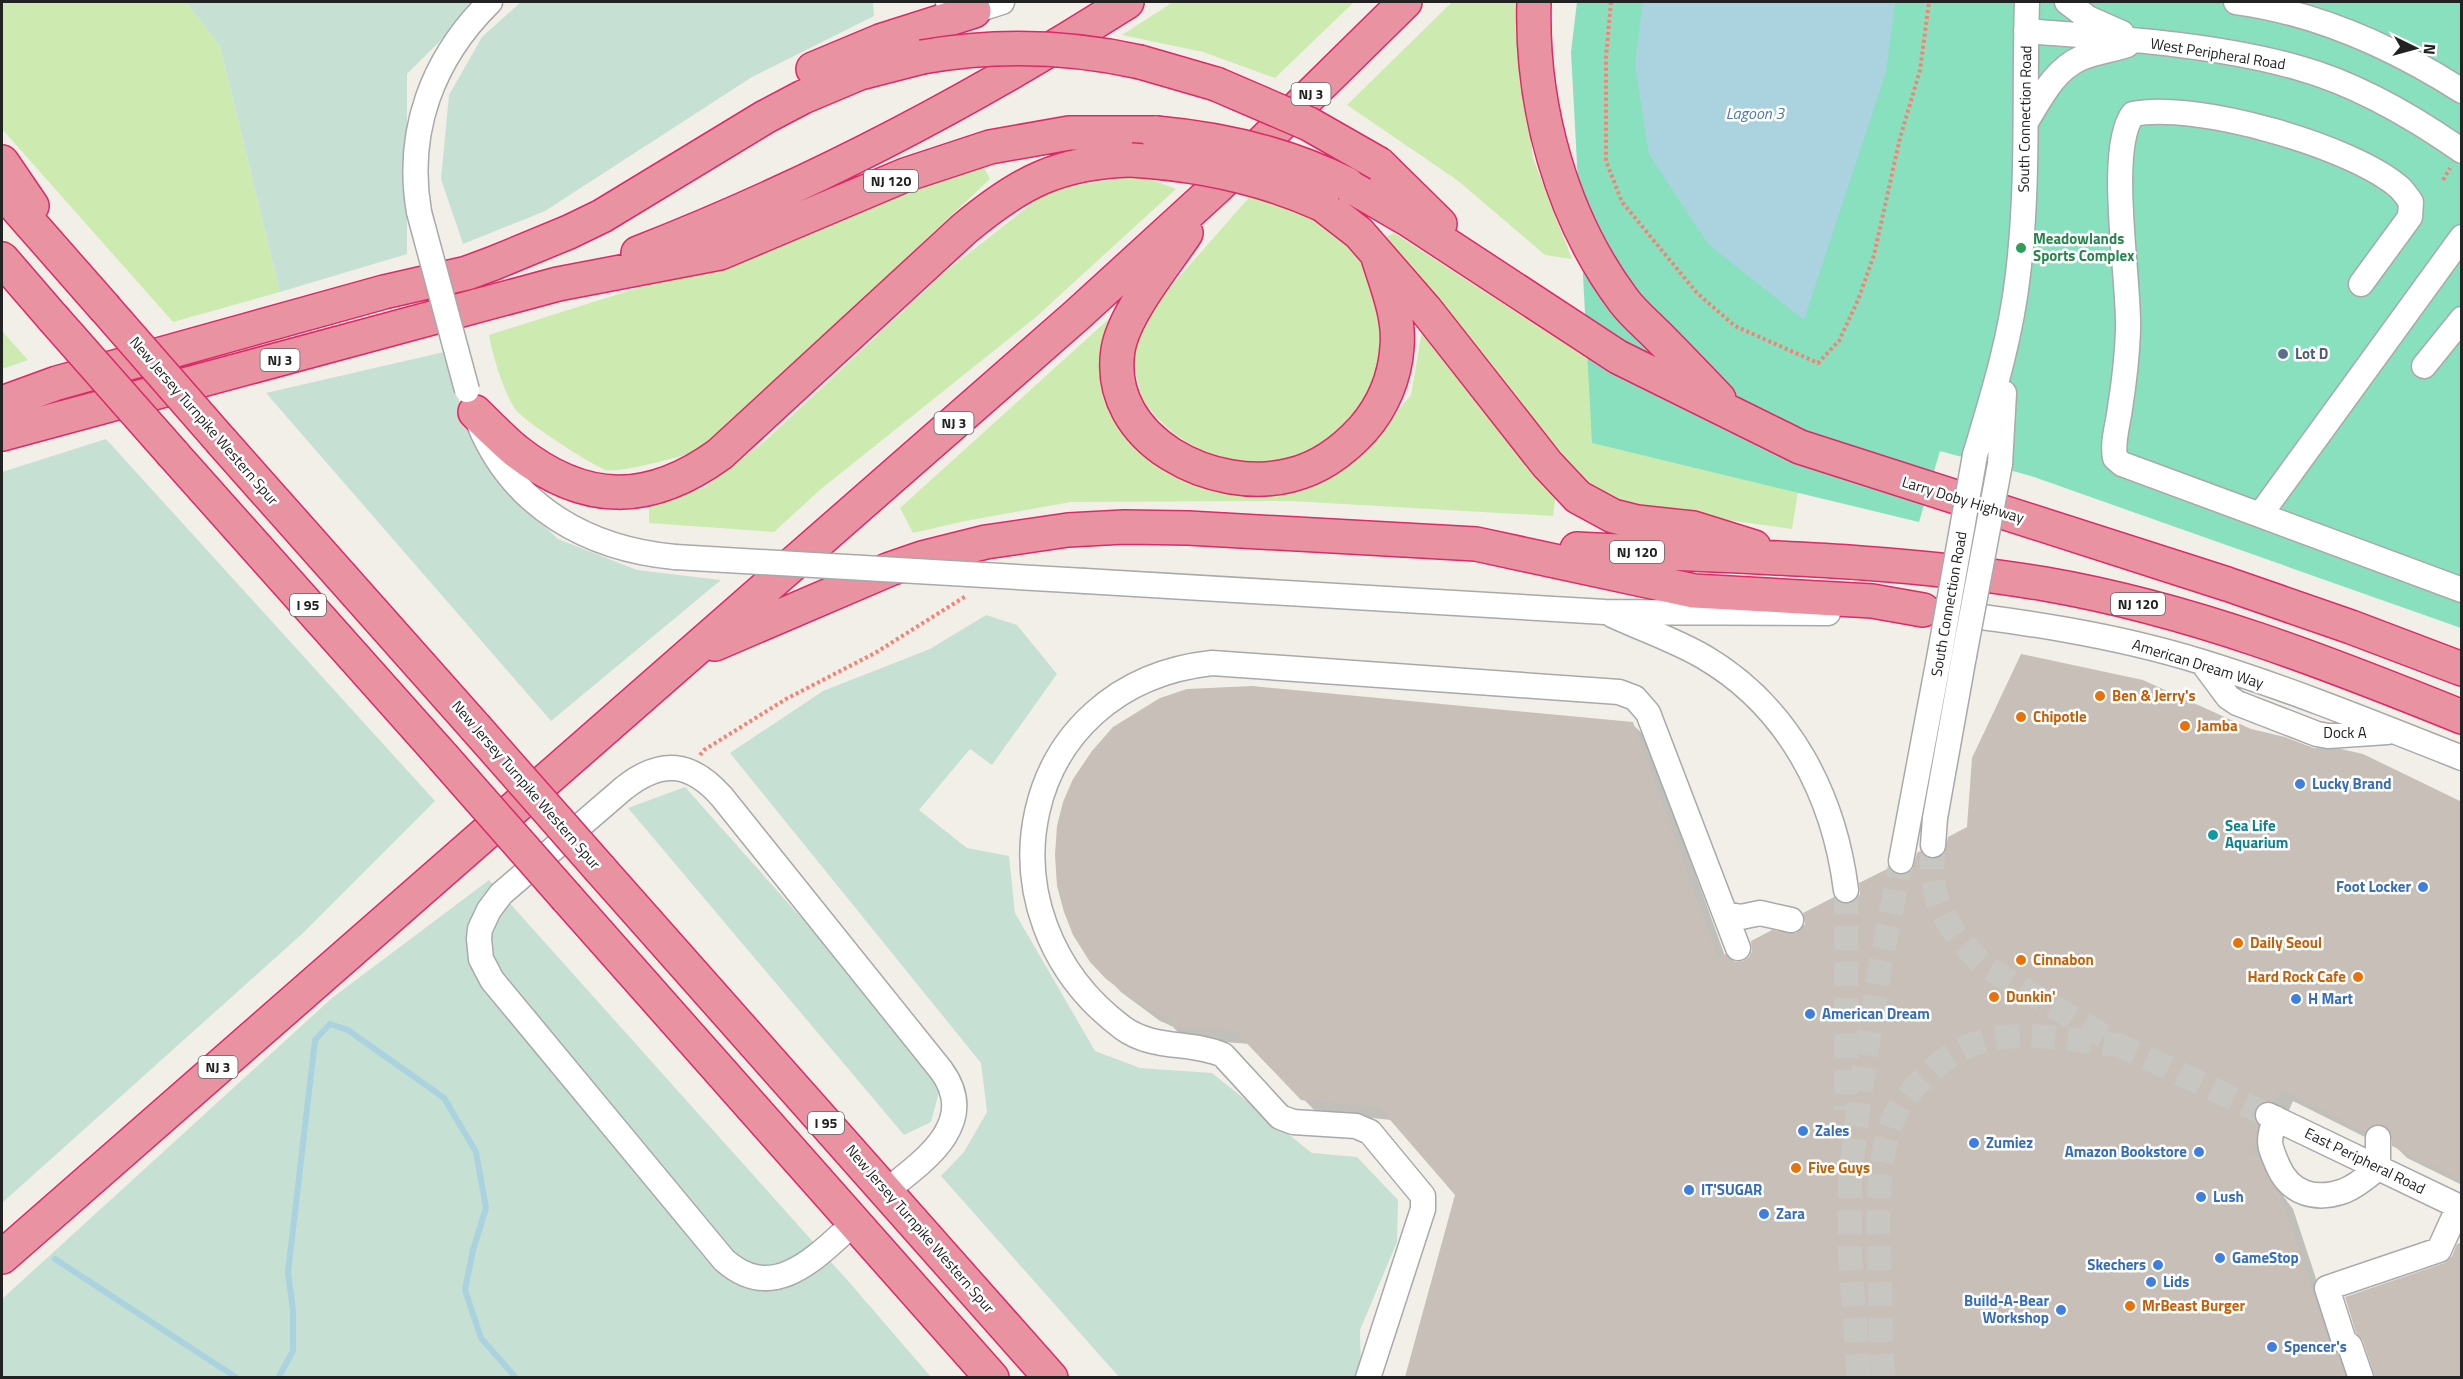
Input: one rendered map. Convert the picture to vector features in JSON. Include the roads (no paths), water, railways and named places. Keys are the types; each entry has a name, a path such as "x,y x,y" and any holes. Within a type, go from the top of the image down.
{"highway":[{"name":"NJ 3","path":"2,434 558,284 715,223 828,172 937,115 1127,2"},
{"name":"NJ 3","path":"2,1257 997,386 1217,187 1405,2"},
{"path":"1534,2 1534,51 1540,97 1557,167 1584,234 1606,274 1626,303 1737,417"},
{"path":"384,292 490,252 540,229 805,73 974,5"},
{"path":"2,403 57,384 384,292 466,273 569,232 632,199 765,117 802,97 860,74 922,57 988,49 1032,48 1086,52 1140,62 1216,84 1309,124 1379,164 1491,273"},
{"name":"NJ 120","path":"558,284 720,253 906,175 990,147 1070,133 1156,133 1201,138 1266,152 1312,168 1335,195 1409,220 1491,273"},
{"path":"471,401 523,455 545,470 574,483 617,493 650,490 684,477 720,454 964,228 999,200 1024,184 1051,173 1093,163 1131,160 1175,164 1335,195 1359,233 1426,310 1552,470 1588,505 1624,519 1693,528 1799,561"},
{"path":"2,162 22,189 70,269"},
{"path":"1217,187 1134,310 1124,330 1118,351 1118,379 1127,407 1135,420 1145,433 1168,453 1194,467 1222,477 1240,479 1257,480 1291,475 1324,462 1341,451 1366,425 1385,395 1396,362 1398,346 1395,317 1377,254"},
{"name":"New Jersey Turnpike Western Spur","path":"2,191 1051,1377"},
{"name":"I 95","path":"4,263 992,1377"},
{"name":"Larry Doby Highway","path":"1491,273 1618,357 1800,447 2208,577 2342,623 2462,669"},
{"name":"NJ 120","path":"688,656 890,569 986,542 1042,533 1096,528 1158,527 1799,561 1976,574 2118,599 2187,617 2256,639 2462,717"},
{"path":"1476,544 1694,591 1872,601 1923,610"}],"street":[{"name":"American Dream Way","path":"490,2 469,23 451,48 426,98 420,119 415,162 419,212 471,401 492,450 512,479 539,506 571,528 607,544 636,552 675,557 1605,612 1872,614 1923,610 2062,628 2202,662 2462,758"},
{"name":"South Connection Road","path":"1933,845 1935,818 2000,464 2006,349 2022,240 2027,2"},
{"path":"2067,2 2088,18 2140,42"},
{"path":"2236,2 2332,25 2376,42 2420,64 2462,91"},
{"name":"West Peripheral Road","path":"2026,31 2225,52 2299,68 2350,87 2418,120 2456,159"},
{"path":"2026,122 2050,83 2071,64 2081,58 2140,42"},
{"path":"2361,284 2410,217 2411,202 2400,188 2355,161 2286,134 2252,124 2217,117 2146,111 2133,114 2126,123 2120,159 2128,329 2125,373 2113,446 2115,458 2122,464 2462,590"},
{"path":"2260,515 2462,237"},
{"path":"2424,366 2462,319"},
{"name":"South Connection Road","path":"1902,861 1975,455 2006,349"},
{"path":"1605,612 1702,656 1732,676 1765,705 1804,757 1823,796 1838,841 1846,890"},
{"name":"Dock A","path":"2202,662 2228,697 2259,722 2328,736 2395,732"},
{"path":"1368,1377 1423,1209 1423,1196 1370,1132 1356,1126 1293,1122 1280,1117 1223,1055 1213,1051 1156,1043 1125,1029 1100,1007 1066,968 1042,920 1033,878 1031,854 1036,814 1042,794 1058,759 1078,729 1106,703 1140,682 1175,668 1212,663 1619,692 1635,698 1648,713 1738,948"},
{"path":"855,1222 815,1257 790,1273 765,1278 743,1274 734,1268 715,1249 498,989 481,959 480,929 489,910 501,894 633,781 660,768 688,770 706,780 947,1078 955,1098 948,1130 929,1155 886,1191"},
{"path":"1725,915 1741,917 1760,913 1791,920"},
{"name":"East Peripheral Road","path":"2378,1168 2344,1191 2320,1196 2298,1191 2284,1181 2268,1143 2272,1116 2460,1207"},
{"path":"2378,1138 2378,1168"},
{"path":"2361,1377 2350,1347 2343,1338 2327,1288 2439,1250 2460,1207"},
{"path":"2343,1338 2340,1350 2349,1377"}],"water":[{"name":"Lagoon 3","path":"1643,2 1895,2 1886,72 1804,320 1708,244 1649,154 1635,65"}],"waterway":[{"path":"278,1378 293,1351 293,1310 288,1272 315,1040 330,1024 348,1030 444,1098 476,1152 486,1208 473,1250 465,1290 481,1338 516,1378"},
{"path":"55,1259 237,1378"}],"tunnel":[{"path":"1933,845 1932,877 1940,907 1959,939 1986,967 2119,1045 2268,1115"},
{"path":"1859,1378 1850,1257 1850,1176 1880,968 1901,861"},
{"path":"1846,890 1846,1110"},
{"path":"1884,1378 1878,1244 1879,1197 1884,1150 1889,1129 1903,1101 1939,1063 1954,1053 1979,1042 2004,1037 2037,1036 2119,1045"}],"place":[{"name":"Meadowlands Sports Complex","path":"2021,248"},
{"name":"Lot D","path":"2283,354"},
{"name":"Ben & Jerry's","path":"2100,696"},
{"name":"Chipotle","path":"2021,717"},
{"name":"Jamba","path":"2185,726"},
{"name":"Lucky Brand","path":"2300,784"},
{"name":"Sea Life Aquarium","path":"2213,835"},
{"name":"Foot Locker","path":"2423,887"},
{"name":"Daily Seoul","path":"2238,943"},
{"name":"Cinnabon","path":"2021,960"},
{"name":"Hard Rock Cafe","path":"2358,977"},
{"name":"Dunkin'","path":"1994,997"},
{"name":"H Mart","path":"2296,999"},
{"name":"American Dream","path":"1810,1014"},
{"name":"Zales","path":"1803,1131"},
{"name":"Zumiez","path":"1974,1143"},
{"name":"Amazon Bookstore","path":"2199,1152"},
{"name":"Five Guys","path":"1796,1168"},
{"name":"IT'SUGAR","path":"1689,1190"},
{"name":"Lush","path":"2201,1197"},
{"name":"Zara","path":"1764,1214"},
{"name":"GameStop","path":"2220,1258"},
{"name":"Skechers","path":"2158,1265"},
{"name":"Lids","path":"2151,1282"},
{"name":"MrBeast Burger","path":"2130,1306"},
{"name":"Build-A-Bear Workshop","path":"2061,1310"},
{"name":"Spencer's","path":"2272,1347"}]}
